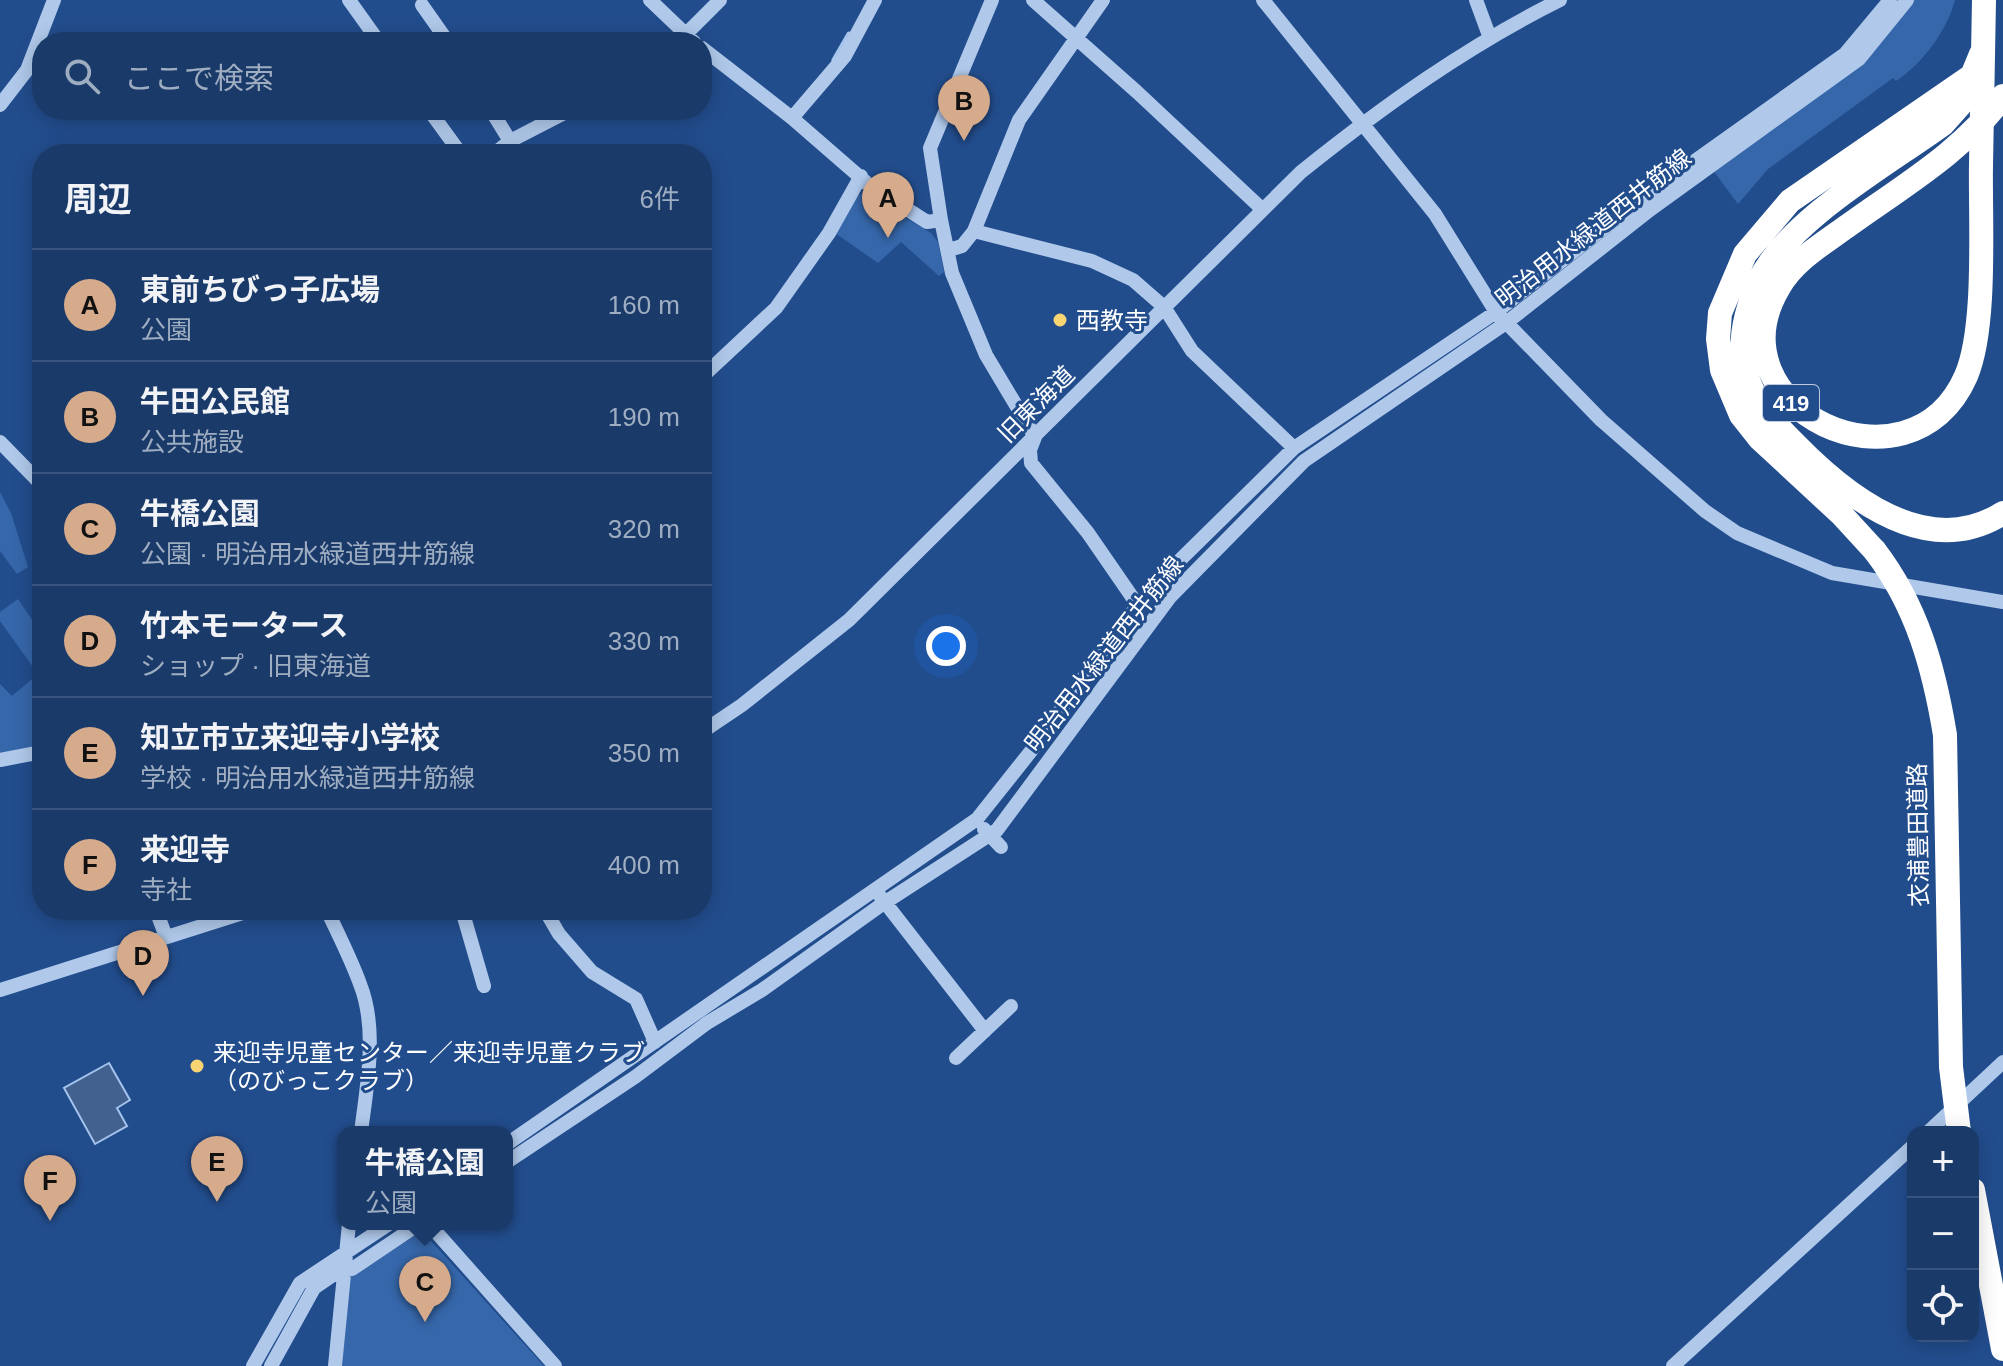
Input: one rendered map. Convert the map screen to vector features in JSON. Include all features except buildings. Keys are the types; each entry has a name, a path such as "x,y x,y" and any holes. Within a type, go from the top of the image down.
{"highway":[{"name":"419","path":"1984,0 1981,165 1977,341 1965,377 1948,405 1918,428 1891,436 1838,433 1815,423 1784,394 1767,356 1766,323 1778,288 1810,252 1977,129 2003,96"},
{"name":"419","path":"1993,0 1991,25 1975,74 1960,105 1943,124 1817,214 1777,254 1760,279 1742,335 1743,362 1750,387 1778,427 1821,470 1885,515 1904,523 1947,530 1976,525 2003,513"},
{"name":"衣浦豊田道路","path":"1958,1126 1951,1067 1945,735 1936,682 1922,636 1907,600 1875,551 1841,514 1760,439 1741,415 1722,370 1718,339 1720,313 1745,254 1790,201 1975,74"},
{"path":"1975,1198 2003,1349"}],"street":[{"path":"42,32 54,0"},
{"path":"349,0 372,32"},
{"path":"650,0 680,32"},
{"path":"692,32 720,0"},
{"path":"792,118 845,56 875,0"},
{"path":"992,0 930,148 952,273 986,355 1035,437 1030,450 1031,463 1088,533 1139,607"},
{"path":"1033,0 1262,209"},
{"path":"949,250 962,246 974,231 1019,120 1103,0"},
{"path":"1263,0 1435,214 1501,318 1601,420 1705,511 1737,533 1832,573 2003,602"},
{"path":"1476,0 1490,38"},
{"name":"旧東海道","path":"712,725 849,620 1301,172 1363,122 1490,38 1560,0"},
{"path":"513,1140 977,819 1120,626 1182,558 1294,448 1501,318 1640,200 1845,54 1890,0"},
{"name":"明治用水緑道西井筋線","path":"513,1158 635,1077 707,1023 762,990 884,902 997,830 1170,597 1294,470 1859,59 1907,0"},
{"path":"422,5 441,32"},
{"path":"712,56 792,118 868,184 927,222 941,220"},
{"path":"0,105 27,70 32,57"},
{"path":"436,120 454,144"},
{"path":"497,120 510,141"},
{"path":"506,144 551,120"},
{"path":"712,368 776,308 829,233 861,176"},
{"path":"974,231 1092,261 1133,280 1164,307 1192,351 1294,448"},
{"path":"0,442 6,458 32,478"},
{"path":"0,760 32,754"},
{"path":"977,819 1001,847"},
{"path":"874,890 985,1031"},
{"path":"160,920 166,937"},
{"path":"0,990 220,920"},
{"path":"331,920 361,986 368,1021 368,1079 362,1126"},
{"path":"465,920 484,986"},
{"path":"551,920 592,972 636,999 655,1042"},
{"path":"956,1058 1011,1006"},
{"path":"1934,1126 2003,1062"},
{"path":"1673,1366 1907,1152"},
{"path":"335,1366 348,1230"},
{"path":"253,1366 300,1283 380,1230"},
{"path":"274,1360 314,1288 410,1230"},
{"path":"434,1230 555,1366"},
{"path":"267,1341 274,1360 287,1366"}],"shaded area":[{"path":"1914,0 1955,0 1940,35 1924,56 1906,74 1896,81 1893,78 1768,169 1738,204 1712,169 1866,59"},
{"path":"863,193 931,233 938,242 944,272 939,276 901,242 878,263 835,233 855,197"},
{"path":"0,492 11,513 28,567 17,574 0,551"},
{"path":"18,599 32,620 32,666 0,621 0,612"},
{"path":"32,679 32,750 0,756 0,684 12,696"},
{"path":"109,1063 130,1100 117,1108 127,1126 95,1144 64,1088"},
{"path":"422,1231 544,1366 342,1366 350,1278"}],"waterway":[{"path":"834,60 849,34"}],"place":[{"name":"牛田公民館","path":"964,141"},
{"name":"東前ちびっ子広場","path":"888,238"},
{"name":"西教寺","path":"1060,320"},
{"name":"竹本モータース","path":"143,996"},
{"name":"来迎寺児童センター／来迎寺児童クラブ （のびっこクラブ）","path":"197,1066"},
{"name":"知立市立来迎寺小学校","path":"217,1202"},
{"name":"来迎寺","path":"50,1221"},
{"name":"牛橋公園","path":"425,1322"}]}
